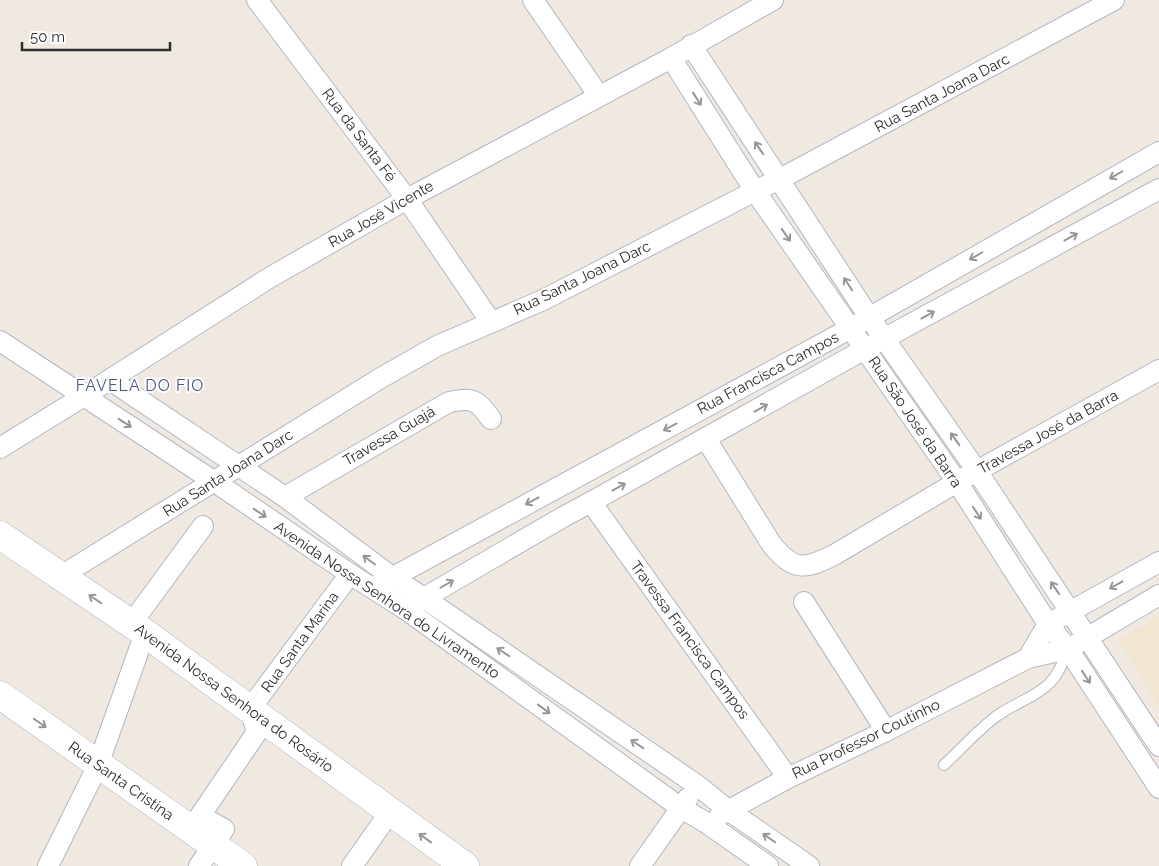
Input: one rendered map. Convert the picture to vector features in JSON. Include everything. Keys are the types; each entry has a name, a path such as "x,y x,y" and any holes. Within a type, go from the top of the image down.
{"main road":[{"name":"Avenida Nossa Senhora do Rosário","path":"0,536 138,628 465,866"},
{"name":"Rua Santa Cristina","path":"0,695 98,765 206,856 243,866"}],"street":[{"name":"Rua da Santa Fé","path":"257,0 407,199 491,322"},
{"path":"533,0 599,96"},
{"name":"Rua José Vicente","path":"0,448 269,278 407,199 671,58 691,45 774,0"},
{"name":"Rua Santa Joana Darc","path":"61,576 386,375 437,346 543,300 780,180 1114,0"},
{"name":"Rua São José da Barra","path":"691,45 870,317 977,471 1088,636 1159,746"},
{"name":"Rua São José da Barra","path":"671,58 755,191 957,482 1048,624 1068,648 1159,788"},
{"name":"Rua Francisca Campos","path":"373,588 851,328 1159,152"},
{"name":"Rua Francisca Campos","path":"405,609 563,517 1159,188"},
{"name":"Avenida Nossa Senhora do Livramento","path":"0,341 405,609 681,808 705,822 768,866"},
{"name":"Travessa José da Barra","path":"706,439 772,545 782,556 796,566 804,566 834,555 957,482 1159,370"},
{"name":"Avenida Nossa Senhora do Livramento","path":"110,380 285,497 392,577 698,785 728,810 809,866"},
{"name":"Travessa Guajá","path":"285,497 450,402 474,401 492,419"},
{"name":"Travessa Francisca Campos","path":"591,502 788,778"},
{"path":"49,865 98,765 138,628 203,526"},
{"path":"1028,658 1048,624 1159,562"},
{"name":"Rua Santa Marina","path":"250,709 350,574"},
{"name":"Rua Professor Coutinho","path":"705,822 788,778 1028,658 1068,648 1159,595"},
{"path":"804,602 886,730"},
{"path":"206,856 224,830 200,816 257,732 250,709"},
{"path":"640,866 698,785"},
{"path":"352,866 390,812"}],"lane":[{"path":"944,765 997,716 1038,692 1054,680 1064,663 1068,648"}],"shaded area":[{"path":"1159,616 1159,708 1119,639"}],"district":[{"name":"FAVELA DO FIO","path":"140,385"}]}
